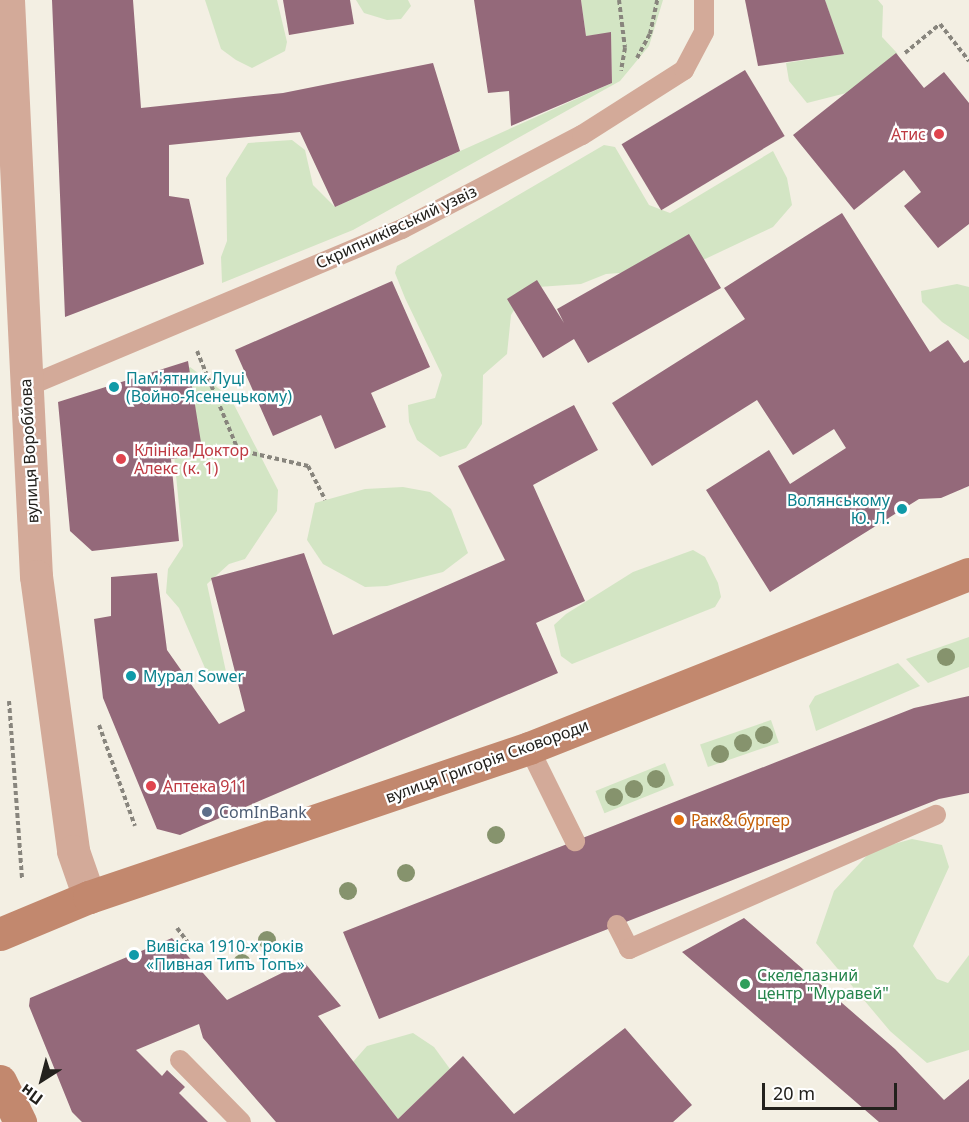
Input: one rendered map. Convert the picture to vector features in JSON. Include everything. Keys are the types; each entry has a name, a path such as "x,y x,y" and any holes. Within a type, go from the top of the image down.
{"main road":[{"name":"вулиця Григорія Сковороди","path":"0,934 89,897 529,748 969,574"},
{"path":"0,1081 20,1122"},
{"path":"0,1110 15,1122"}],"street":[{"name":"вулиця Воробйова","path":"8,0 36,576 73,851 89,897"}],"lane":[{"name":"Скрипниківський узвіз","path":"26,387 402,229 582,135 684,70 704,32 704,0"},
{"path":"529,748 575,841"},
{"path":"616,925 629,949 936,815"},
{"path":"180,1060 241,1122"}],"path":[{"path":"619,0 625,48 620,81"},
{"path":"905,53 940,24 969,61"},
{"path":"193,342 238,450 308,466 325,500"},
{"path":"9,696 22,880"},
{"path":"177,928 192,948"}],"green space":[{"path":"205,0 277,0 287,42 285,51 252,68 236,60 221,49"},
{"path":"356,0 408,0 411,6 401,19 387,20 364,13"},
{"path":"581,0 663,0 649,46 620,81 353,230 222,283 221,257 227,241 226,178 248,143 292,140 305,150 313,185 335,207 612,83 611,33 586,36"},
{"path":"825,0 878,0 883,6 882,37 897,53 903,70 874,86 807,103 789,81 786,63 843,54"},
{"path":"604,145 615,147 649,205 670,213 773,151 787,178 792,205 773,227 686,268 606,274 581,284 538,287 522,297 511,315 507,354 483,375 482,424 466,448 440,457 417,440 409,422 408,405 435,398 442,375 405,298 395,273 397,266"},
{"path":"957,284 969,287 969,340 942,322 922,302 921,291"},
{"path":"190,367 230,397 278,490 277,511 245,559 229,564 207,584 228,681 208,675 179,608 166,593 168,569 183,546 169,404 177,375"},
{"path":"403,487 430,492 451,509 468,553 443,572 387,586 365,587 323,564 307,540 315,503 365,489"},
{"path":"693,550 705,557 718,583 721,597 715,607 572,664 561,656 554,625 566,614 633,572"},
{"path":"969,637 969,667 928,683 906,659"},
{"path":"898,663 920,686 816,731 809,706 815,696"},
{"path":"771,720 779,743 708,767 700,744"},
{"path":"665,763 674,785 604,813 595,791"},
{"path":"912,839 942,845 949,867 913,946 937,979 948,983 969,955 969,1050 927,1063 890,1031 816,943 834,891 872,850"},
{"path":"413,1033 434,1047 450,1069 398,1119 353,1062 367,1046"}],"building":[{"path":"52,0 133,0 141,108 283,93 433,63 460,151 335,207 300,132 169,145 169,196 189,199 204,264 65,317"},
{"path":"283,0 350,0 354,24 289,35"},
{"path":"474,0 581,0 586,36 611,32 612,83 511,126 509,91 488,93"},
{"path":"745,0 825,0 844,54 758,66"},
{"path":"896,53 924,88 944,72 969,103 969,224 938,248 904,206 921,192 904,170 854,210 793,135"},
{"path":"745,70 785,136 661,210 622,144"},
{"path":"842,213 930,352 948,340 964,363 969,360 969,486 941,498 919,499 770,592 706,490 769,450 790,484 846,448 834,429 793,455 757,400 652,466 612,403 745,319 724,288"},
{"path":"689,234 721,288 588,363 574,339 543,358 507,299 537,280 564,323 557,309"},
{"path":"392,281 430,367 371,393 386,427 335,449 321,415 273,436 235,350"},
{"path":"188,361 203,455 171,459 179,541 92,551 70,531 58,402"},
{"path":"574,405 598,450 533,485 585,601 536,623 558,673 180,835 157,829 103,698 94,619 111,616 111,577 157,573 167,650 219,724 245,711 211,578 304,553 333,635 505,560 458,466"},
{"path":"969,696 969,793 939,799 379,1019 343,932 914,708"},
{"path":"744,918 895,1049 944,1100 969,1079 969,1122 879,1122 682,952"},
{"path":"172,938 227,1000 304,962 341,1006 318,1016 398,1119 463,1056 514,1114 625,1028 692,1105 673,1122 276,1122 203,1038 199,1024 136,1050 162,1076 167,1070 185,1087 179,1093 208,1122 82,1122 72,1112 29,1006 30,998"}],"place":[{"name":"Атис","path":"939,134"},
{"name":"Пам'ятник Луці (Войно-Ясенецькому)","path":"114,387"},
{"name":"Клініка Доктор Алекс (к. 1)","path":"121,459"},
{"name":"Волянському Ю. Л.","path":"902,509"},
{"name":"Мурал Sower","path":"131,676"},
{"name":"Аптека 911","path":"151,786"},
{"name":"ComInBank","path":"207,812"},
{"name":"Рак & бургер","path":"679,820"},
{"name":"Вивіска 1910-х років «Пивная Типъ Топъ»","path":"134,955"},
{"name":"Скелелазний центр \"Муравей\"","path":"745,984"}]}
